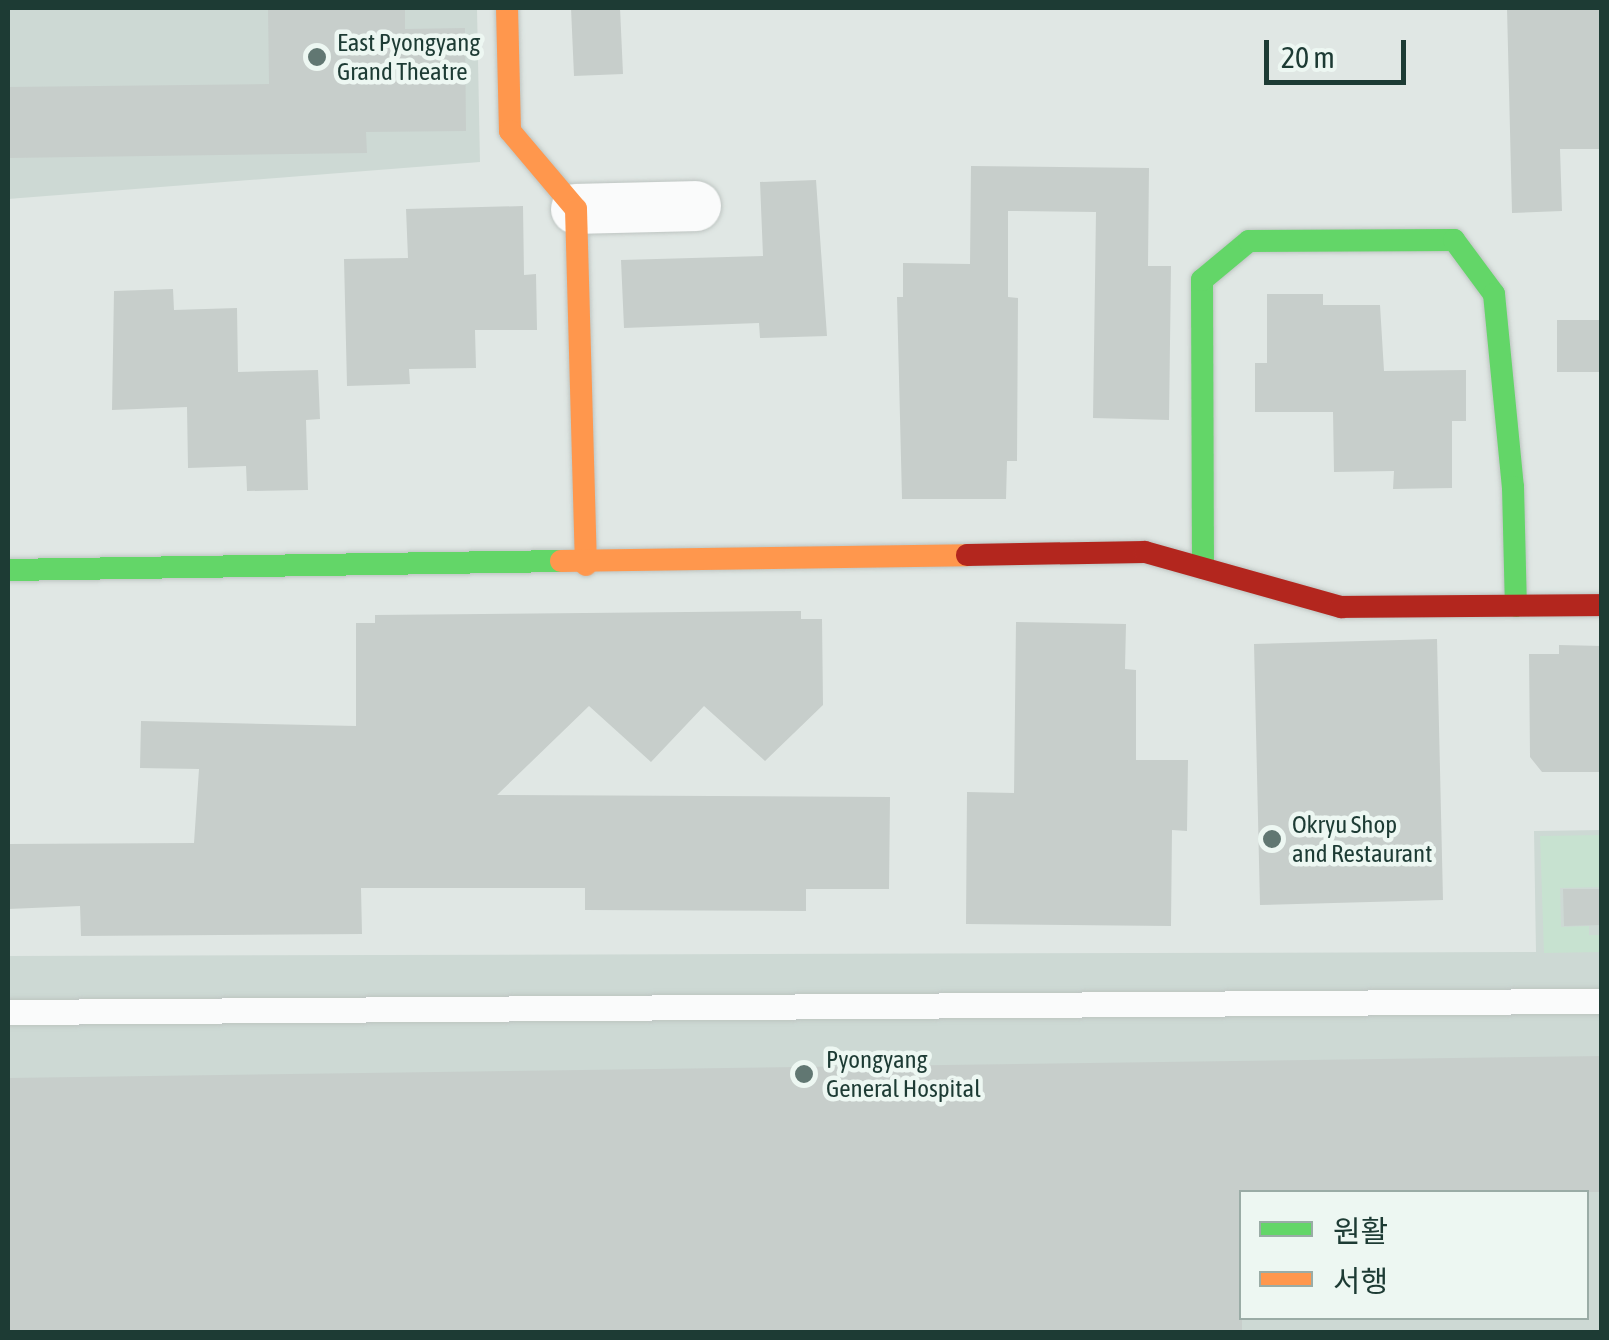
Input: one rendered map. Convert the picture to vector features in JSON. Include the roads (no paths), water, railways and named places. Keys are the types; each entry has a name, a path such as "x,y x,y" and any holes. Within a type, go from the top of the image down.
{"street":[{"path":"507,8 510,132 576,209 586,565"},
{"path":"576,209 696,206"},
{"path":"1203,568 1202,280 1249,242 1454,240 1494,294 1514,487 1516,606"},
{"path":"8,570 586,565 1145,552 1341,606 1602,605"}],"lane":[{"path":"8,1012 1602,1001"}],"place":[{"name":"East Pyongyang Grand Theatre","path":"317,57"},
{"name":"Okryu Shop and Restaurant","path":"1272,839"},
{"name":"Pyongyang General Hospital","path":"804,1074"}]}
